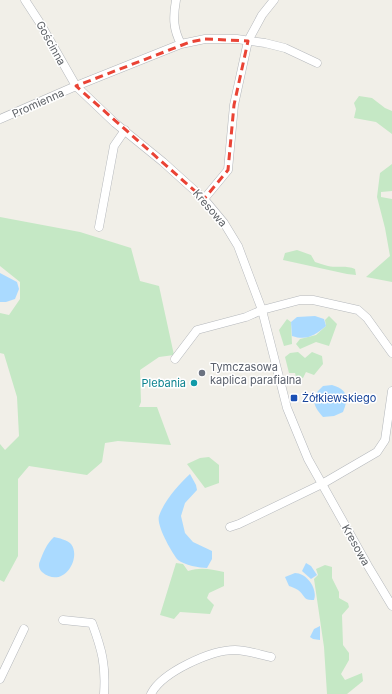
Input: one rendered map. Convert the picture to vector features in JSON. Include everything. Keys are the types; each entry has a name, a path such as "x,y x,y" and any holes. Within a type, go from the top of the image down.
{"street":[{"name":"Gościnna","path":"25,0 76,86"},
{"path":"176,0 173,16 176,35 181,44"},
{"path":"204,199 228,170 234,105 248,41 262,14 274,0"},
{"name":"Promienna","path":"0,119 76,86 181,44 205,39 237,39 265,43 285,48 317,63"},
{"name":"Kresowa","path":"76,86 115,123 204,199 224,223 238,246 262,310 287,408 308,459 392,606"},
{"path":"99,227 114,146 125,130"},
{"path":"175,359 197,330 246,317 262,310 300,300 313,300 358,310 367,318 392,353"},
{"path":"230,527 322,484 377,452 385,440 392,391"},
{"path":"64,620 92,623 103,655 105,679 104,694"},
{"path":"0,679 24,629"},
{"path":"151,694 154,688 182,666 212,654 236,650 271,657"}],"highlighted area":[{"path":"205,39 248,41 234,105 228,170 204,199 76,86 190,42"}],"green space":[{"path":"359,96 372,98 385,108 392,111 392,134 376,122 354,118 356,109 354,103"},
{"path":"392,164 392,191 381,192 381,197 392,199 392,282 366,277 390,256 377,197 380,173"},
{"path":"0,217 80,232 131,248 140,281 159,286 174,355 159,357 140,370 141,402 139,407 157,407 171,445 118,441 105,443 102,462 87,475 29,466 18,479 18,556 4,582 0,580 0,444 5,450 19,436 17,397 4,354 0,353 0,313 9,315 20,299 20,282 0,266"},
{"path":"297,250 311,255 315,262 323,265 355,269 356,275 283,260 285,253"},
{"path":"329,316 337,324 329,346 316,342 300,349 296,344 300,339 316,335 326,326 325,320"},
{"path":"287,319 291,322 292,344 284,346 279,330"},
{"path":"298,352 305,358 312,352 322,356 323,364 314,375 306,372 303,378 296,377 295,373 289,373 285,357 290,353"},
{"path":"209,457 219,465 219,483 205,488 187,464 200,458"},
{"path":"176,563 183,564 188,571 206,569 224,572 224,586 209,593 207,598 214,605 210,614 180,612 174,619 160,615"},
{"path":"325,565 332,567 332,578 339,592 339,598 348,603 349,607 342,615 343,645 349,653 349,660 341,674 345,680 362,673 363,681 347,694 327,694 324,647 314,579 318,575 316,569"}],"water":[{"path":"0,273 17,282 19,289 15,299 0,302"},
{"path":"315,316 324,319 326,326 310,336 302,338 292,336 291,322 297,317"},
{"path":"332,385 341,389 346,395 345,407 343,412 334,416 323,417 316,407 314,395 323,386"},
{"path":"190,474 197,490 185,503 181,516 185,533 193,542 212,551 212,559 207,568 188,565 178,560 165,539 160,526 159,516 161,510 168,499"},
{"path":"54,537 63,539 71,544 74,550 74,557 72,564 63,575 50,577 42,572 39,562 49,542"},
{"path":"306,563 311,566 317,575 311,579 302,571"},
{"path":"295,573 304,576 310,582 314,591 314,600 306,599 298,590 289,586 285,577"},
{"path":"320,626 320,640 310,637 314,629"}],"place":[{"name":"Tymczasowa kaplica parafialna","path":"202,373"},
{"name":"Plebania","path":"194,383"},
{"name":"Żółkiewskiego","path":"294,398"}]}
